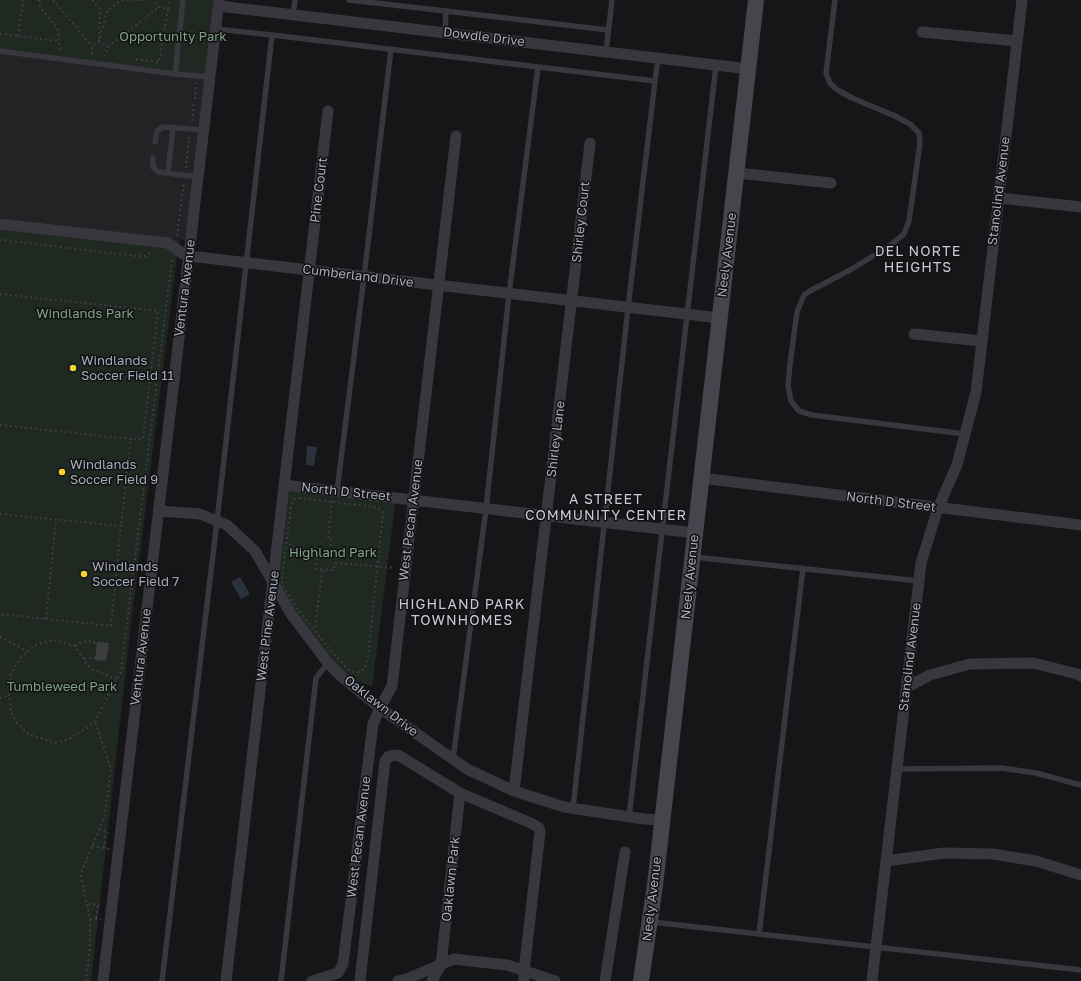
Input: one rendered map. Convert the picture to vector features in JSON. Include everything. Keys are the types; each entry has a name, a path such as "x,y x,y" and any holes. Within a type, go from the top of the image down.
{"street":[{"name":"Neely Avenue","path":"641,981 662,820 756,0"},
{"name":"Stanolind Avenue","path":"872,981 919,581 922,563 938,508 957,465 976,392 1022,0"},
{"name":"Dowdle Drive","path":"219,3 292,15 749,69"},
{"name":"Ventura Avenue","path":"103,981 219,3"},
{"path":"922,32 1017,41"},
{"name":"Pine Court","path":"309,270 328,110"},
{"name":"West Pecan Avenue","path":"312,981 338,973 343,964 373,724 392,686 456,136"},
{"name":"Shirley Court","path":"572,301 590,143"},
{"path":"737,173 832,183"},
{"path":"998,198 1081,207"},
{"name":"Cumberland Drive","path":"0,224 168,243 189,256 720,318"},
{"name":"West Pine Avenue","path":"226,981 273,581 282,544 284,485 309,270"},
{"name":"Shirley Lane","path":"514,791 572,301"},
{"path":"914,334 982,341"},
{"name":"North D Street","path":"701,478 1081,525"},
{"name":"North D Street","path":"284,485 335,495 414,500 695,533"},
{"name":"Oaklawn Drive","path":"159,511 200,514 227,525 256,551 291,614 312,634 328,663 343,678 380,708 467,769 514,791 564,807 644,819 662,820"},
{"path":"907,687 930,675 970,664 1033,663 1081,676"},
{"path":"360,981 385,761 389,756 398,755 460,793 533,824 539,828 540,832 524,976"},
{"name":"Oaklawn Park","path":"432,981 441,965 460,793"},
{"path":"605,981 625,852"},
{"path":"886,861 944,853 993,854 1036,861 1081,875"},
{"path":"398,981 409,978 454,959 507,965 524,976 555,981"}],"lane":[{"path":"175,74 183,0"},
{"path":"292,15 294,0"},
{"path":"349,0 608,30"},
{"path":"606,52 612,0"},
{"path":"835,0 826,73 830,83 836,89 852,98 910,124 919,133 920,143 909,221 904,234 888,247 804,295 798,312 790,364 788,386 791,401 800,411 812,415 965,434"},
{"path":"445,33 446,11"},
{"path":"216,29 655,81"},
{"path":"162,981 217,521 272,35"},
{"path":"335,495 364,277 391,49"},
{"path":"0,51 175,74 210,77"},
{"path":"573,808 628,308 658,58"},
{"path":"629,817 716,65"},
{"path":"453,759 486,509 509,294 538,67"},
{"path":"155,142 157,131 160,128 204,130"},
{"path":"168,174 173,128"},
{"path":"153,158 154,169 158,172 199,177"},
{"path":"692,557 919,581"},
{"path":"759,934 803,568"},
{"path":"281,981 316,678 328,663"},
{"path":"897,769 1001,768 1036,773 1081,785"},
{"path":"649,922 876,946 1081,970"}],"path":[{"path":"18,36 24,0"},
{"path":"39,0 40,7 59,31 58,41 61,51"},
{"path":"53,0 92,46 92,54 97,55"},
{"path":"92,0 100,9 99,42"},
{"path":"92,46 99,42 107,11 122,0 145,0"},
{"path":"153,0 159,7 168,9"},
{"path":"136,59 159,62 170,0"},
{"path":"101,55 105,56 108,48 159,7"},
{"path":"0,34 58,41"},
{"path":"99,42 108,48"},
{"path":"117,679 94,670 75,646 52,640 35,645 20,657 10,676 9,695 11,712 17,723 28,734 55,743 69,739 90,726 95,721 121,672 172,260 176,248 190,129 195,101 196,76"},
{"path":"0,240 137,256 146,256 154,250"},
{"path":"0,294 158,311 143,439 0,426"},
{"path":"0,614 111,626 131,439"},
{"path":"330,551 331,539 328,538 335,495"},
{"path":"335,495 376,507 382,511 384,517 377,567 368,657 364,669 356,672 349,670 312,634 283,586 282,544 292,501 299,498 335,495"},
{"path":"0,514 121,526"},
{"path":"46,619 56,520"},
{"path":"282,544 293,545 292,550 300,551 300,555 317,558"},
{"path":"320,550 330,551 337,552 336,563 333,570 316,569 317,558 320,550"},
{"path":"336,563 405,569"},
{"path":"312,634 323,570"},
{"path":"0,637 23,648 27,652"},
{"path":"75,646 88,640 96,644"},
{"path":"84,659 95,658"},
{"path":"0,698 9,695"},
{"path":"86,981 90,946 90,919 81,877 82,871 105,815 111,769 95,721"},
{"path":"104,848 106,833"},
{"path":"92,846 118,850"},
{"path":"96,918 98,905"}],"shaded area":[{"path":"0,53 205,78 186,240 0,218"},
{"path":"307,446 317,447 314,466 306,465"},
{"path":"240,577 250,594 241,599 231,582"}],"green space":[{"name":"Opportunity Park","path":"0,0 215,0 205,78 0,53"},
{"name":"Windlands Park","path":"0,218 179,240 130,632 91,981 0,981"},
{"name":"Highland Park","path":"285,485 396,498 372,686 344,677 273,581"}],"building":[{"path":"97,642 109,643 106,661 95,660"}],"place":[{"name":"Windlands Soccer Field 11","path":"73,368"},
{"name":"Windlands Soccer Field 9","path":"62,472"},
{"name":"Windlands Soccer Field 7","path":"84,574"}],"district":[{"name":"DEL NORTE HEIGHTS","path":"918,260"},
{"name":"A STREET COMMUNITY CENTER","path":"606,508"},
{"name":"HIGHLAND PARK TOWNHOMES","path":"462,614"}],"park label":[{"name":"Tumbleweed Park","path":"62,687"}]}
